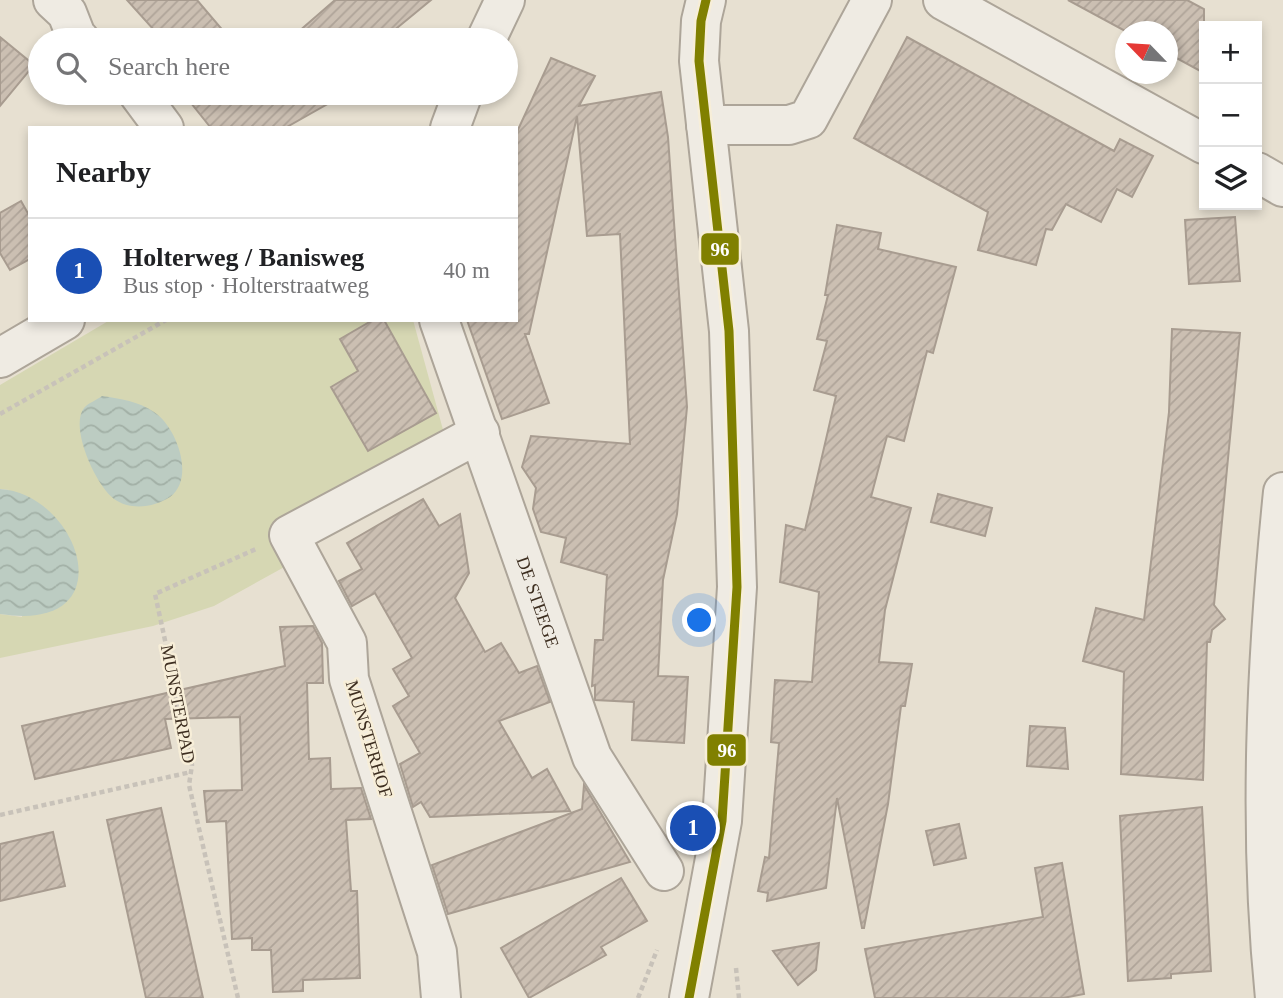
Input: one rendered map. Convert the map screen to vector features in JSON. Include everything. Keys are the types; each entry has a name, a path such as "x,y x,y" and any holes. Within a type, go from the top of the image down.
{"street":[{"path":"53,0 67,13 73,28"},
{"path":"492,28 505,0"},
{"path":"689,998 685,889 722,821 737,587 729,331 699,61 701,21 706,0"},
{"path":"706,125 789,125 808,118 872,0"},
{"path":"943,0 1199,141"},
{"path":"147,105 163,126"},
{"path":"451,126 459,105"},
{"path":"1262,175 1283,187"},
{"path":"0,358 62,322"},
{"name":"DE STEEGE","path":"440,322 592,757 685,889"},
{"path":"289,535 480,433"},
{"path":"1275,998 1268,923 1276,632 1283,492"},
{"name":"MUNSTERHOF","path":"289,535 347,643 349,679 437,952 441,998"}],"path":[{"path":"0,414 162,322"},
{"name":"MUNSTERPAD","path":"238,998 189,785 192,765 155,594 289,535"},
{"path":"0,815 191,772"}],"green space":[{"path":"107,322 414,322 445,437 270,536 288,565 214,606 153,626 0,658 0,614 22,617 9,490 0,489 0,385"}],"water":[{"path":"102,396 142,405 162,419 169,429 176,440 182,465 182,478 170,497 150,505 128,505 114,499 100,482 82,442 80,417 84,408"},
{"path":"0,489 28,497 52,513 69,536 78,561 77,585 65,604 40,615 0,614"}],"building":[{"path":"127,0 197,0 221,28 152,28"},
{"path":"335,0 431,0 397,28 303,28"},
{"path":"1068,0 1187,0 1204,9 1204,21 1199,21 1199,70 1178,59 1178,21 1115,21 1115,25"},
{"path":"0,37 28,60 28,72 0,106"},
{"path":"907,37 1114,151 1120,139 1153,156 1132,197 1117,189 1101,222 1066,204 1052,230 1046,229 1036,265 978,250 988,212 854,138"},
{"path":"551,58 595,76 579,106 661,92 668,137 687,407 677,514 663,580 658,676 688,677 684,743 632,740 634,702 595,700 595,685 592,686 595,640 603,640 607,575 561,562 566,538 541,532 533,509 536,488 522,467 531,436 630,444 620,234 587,236 577,116 529,334 525,334 549,403 502,419 468,322 518,322 518,130"},
{"path":"193,105 326,105 289,126 209,126"},
{"path":"21,201 28,213 28,260 10,270 0,253 0,213"},
{"path":"1235,217 1240,281 1189,284 1185,220"},
{"path":"837,225 881,233 878,249 956,267 933,353 927,351 904,441 887,436 871,497 911,508 885,610 879,662 912,664 905,706 901,706 888,804 864,928 837,798 826,888 767,901 768,893 758,891 765,857 769,858 779,743 771,742 775,680 812,682 819,592 780,582 786,525 805,530 836,396 814,390 827,341 817,339 828,295 825,295"},
{"path":"370,322 385,322 436,413 368,451 331,387 358,371 340,339"},
{"path":"1172,329 1240,333 1214,605 1225,619 1212,630 1210,642 1207,642 1203,780 1121,774 1124,672 1083,661 1096,608 1144,620 1169,412"},
{"path":"938,494 992,508 985,536 931,522"},
{"path":"423,499 439,526 460,514 469,573 455,598 485,652 501,643 519,673 537,666 550,702 499,721 532,778 547,769 570,811 430,817 421,802 413,807 400,764 420,753 393,706 409,696 393,669 412,658 375,593 352,606 339,581 362,569 347,543"},
{"path":"313,626 322,643 323,683 307,683 309,759 330,758 331,789 361,788 371,819 346,820 351,891 357,891 360,978 303,980 303,991 273,992 271,950 252,950 252,938 232,939 226,821 207,822 204,791 242,790 240,717 165,719 171,748 35,779 22,726 285,666 280,627"},
{"path":"1030,726 1065,728 1068,769 1027,766"},
{"path":"584,785 630,862 448,914 432,865 582,809"},
{"path":"1202,807 1211,971 1171,974 1171,978 1128,981 1120,816"},
{"path":"161,808 203,998 146,998 107,820"},
{"path":"959,824 966,858 934,865 926,831"},
{"path":"53,832 65,886 0,901 0,844"},
{"path":"1062,863 1084,994 1063,998 875,998 865,949 1043,917 1035,868"},
{"path":"621,878 647,921 601,947 606,955 529,998 501,948"},
{"path":"819,943 816,970 798,985 773,951"}],"transit line":[{"name":"96","path":"689,998 722,821 737,587 729,331 699,61 701,21 706,0"}],"place":[{"name":"Holterweg / Banisweg","path":"693,828"}]}
